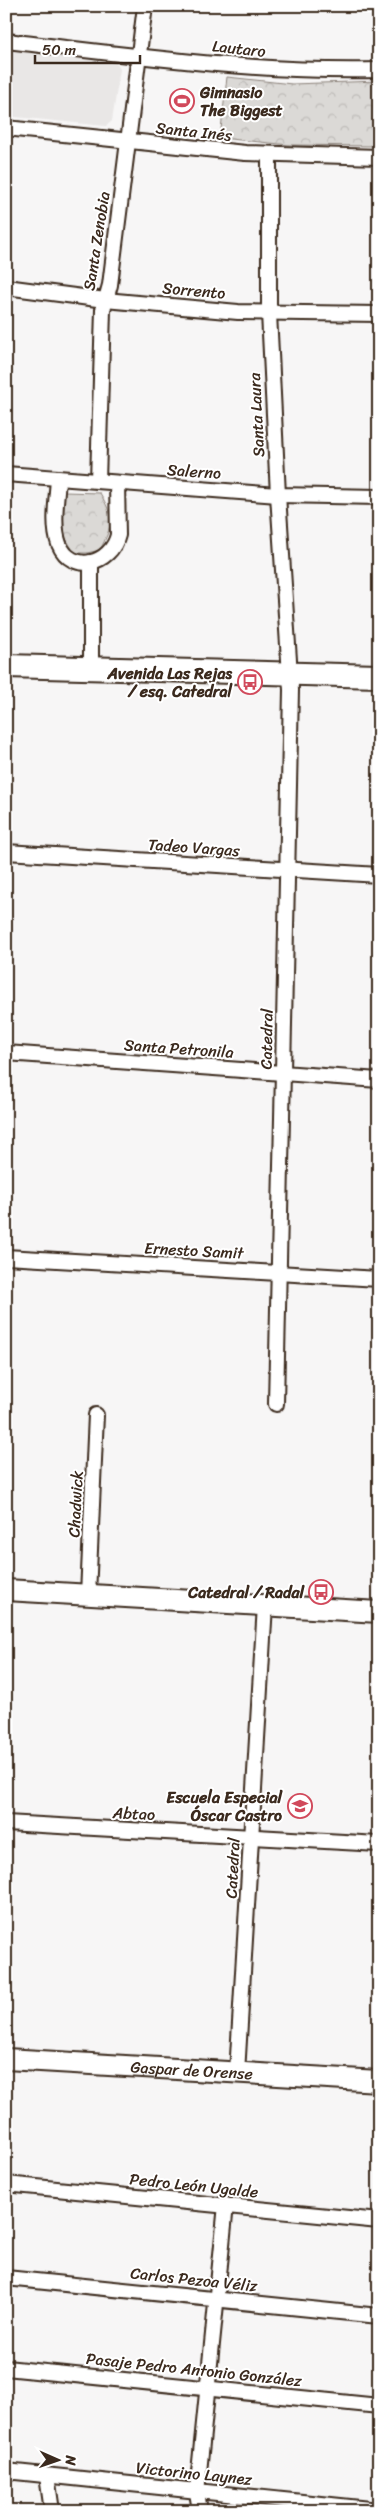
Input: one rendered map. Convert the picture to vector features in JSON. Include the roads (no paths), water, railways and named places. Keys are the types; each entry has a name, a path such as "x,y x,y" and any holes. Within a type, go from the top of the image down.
{"main road":[{"path":"6,666 379,676"},
{"path":"6,1590 379,1612"},
{"name":"Gaspar de Orense","path":"6,2059 379,2081"}],"street":[{"name":"Santa Zenobia","path":"98,482 103,310 110,285 145,6"},
{"name":"Lautaro","path":"6,41 292,70 379,70"},
{"name":"Santa Inés","path":"6,128 269,154 379,156"},
{"name":"Santa Laura","path":"269,154 269,313 278,495 290,674"},
{"name":"Sorrento","path":"6,287 105,300 269,313 379,314"},
{"name":"Salerno","path":"6,474 278,495 379,497"},
{"path":"58,478 59,542 69,556 83,562 91,562 107,556 116,542 118,535 117,483"},
{"path":"91,562 91,668"},
{"name":"Catedral","path":"276,1404 290,674"},
{"name":"Tadeo Vargas","path":"6,852 379,875"},
{"name":"Santa Petronila","path":"6,1053 379,1080"},
{"name":"Ernesto Samit","path":"6,1257 379,1279"},
{"name":"Chadwick","path":"88,1594 96,1416"},
{"name":"Catedral","path":"238,2073 265,1605"},
{"name":"Abtao","path":"6,1823 379,1844"},
{"name":"Pedro León Ugalde","path":"6,2184 379,2221"},
{"path":"200,2511 197,2492 226,2205"},
{"name":"Carlos Pezoa Véliz","path":"6,2278 379,2316"},
{"name":"Pasaje Pedro Antonio González","path":"6,2368 379,2406"},
{"name":"Victorino Laynez","path":"6,2471 351,2509 379,2510"},
{"path":"47,2476 52,2511"}],"place":[{"name":"Gimnasio The Biggest","path":"182,101"},
{"name":"Avenida Las Rejas / esq. Catedral","path":"250,682"},
{"name":"Catedral / Radal","path":"321,1592"},
{"name":"Escuela Especial Óscar Castro","path":"300,1806"}]}
